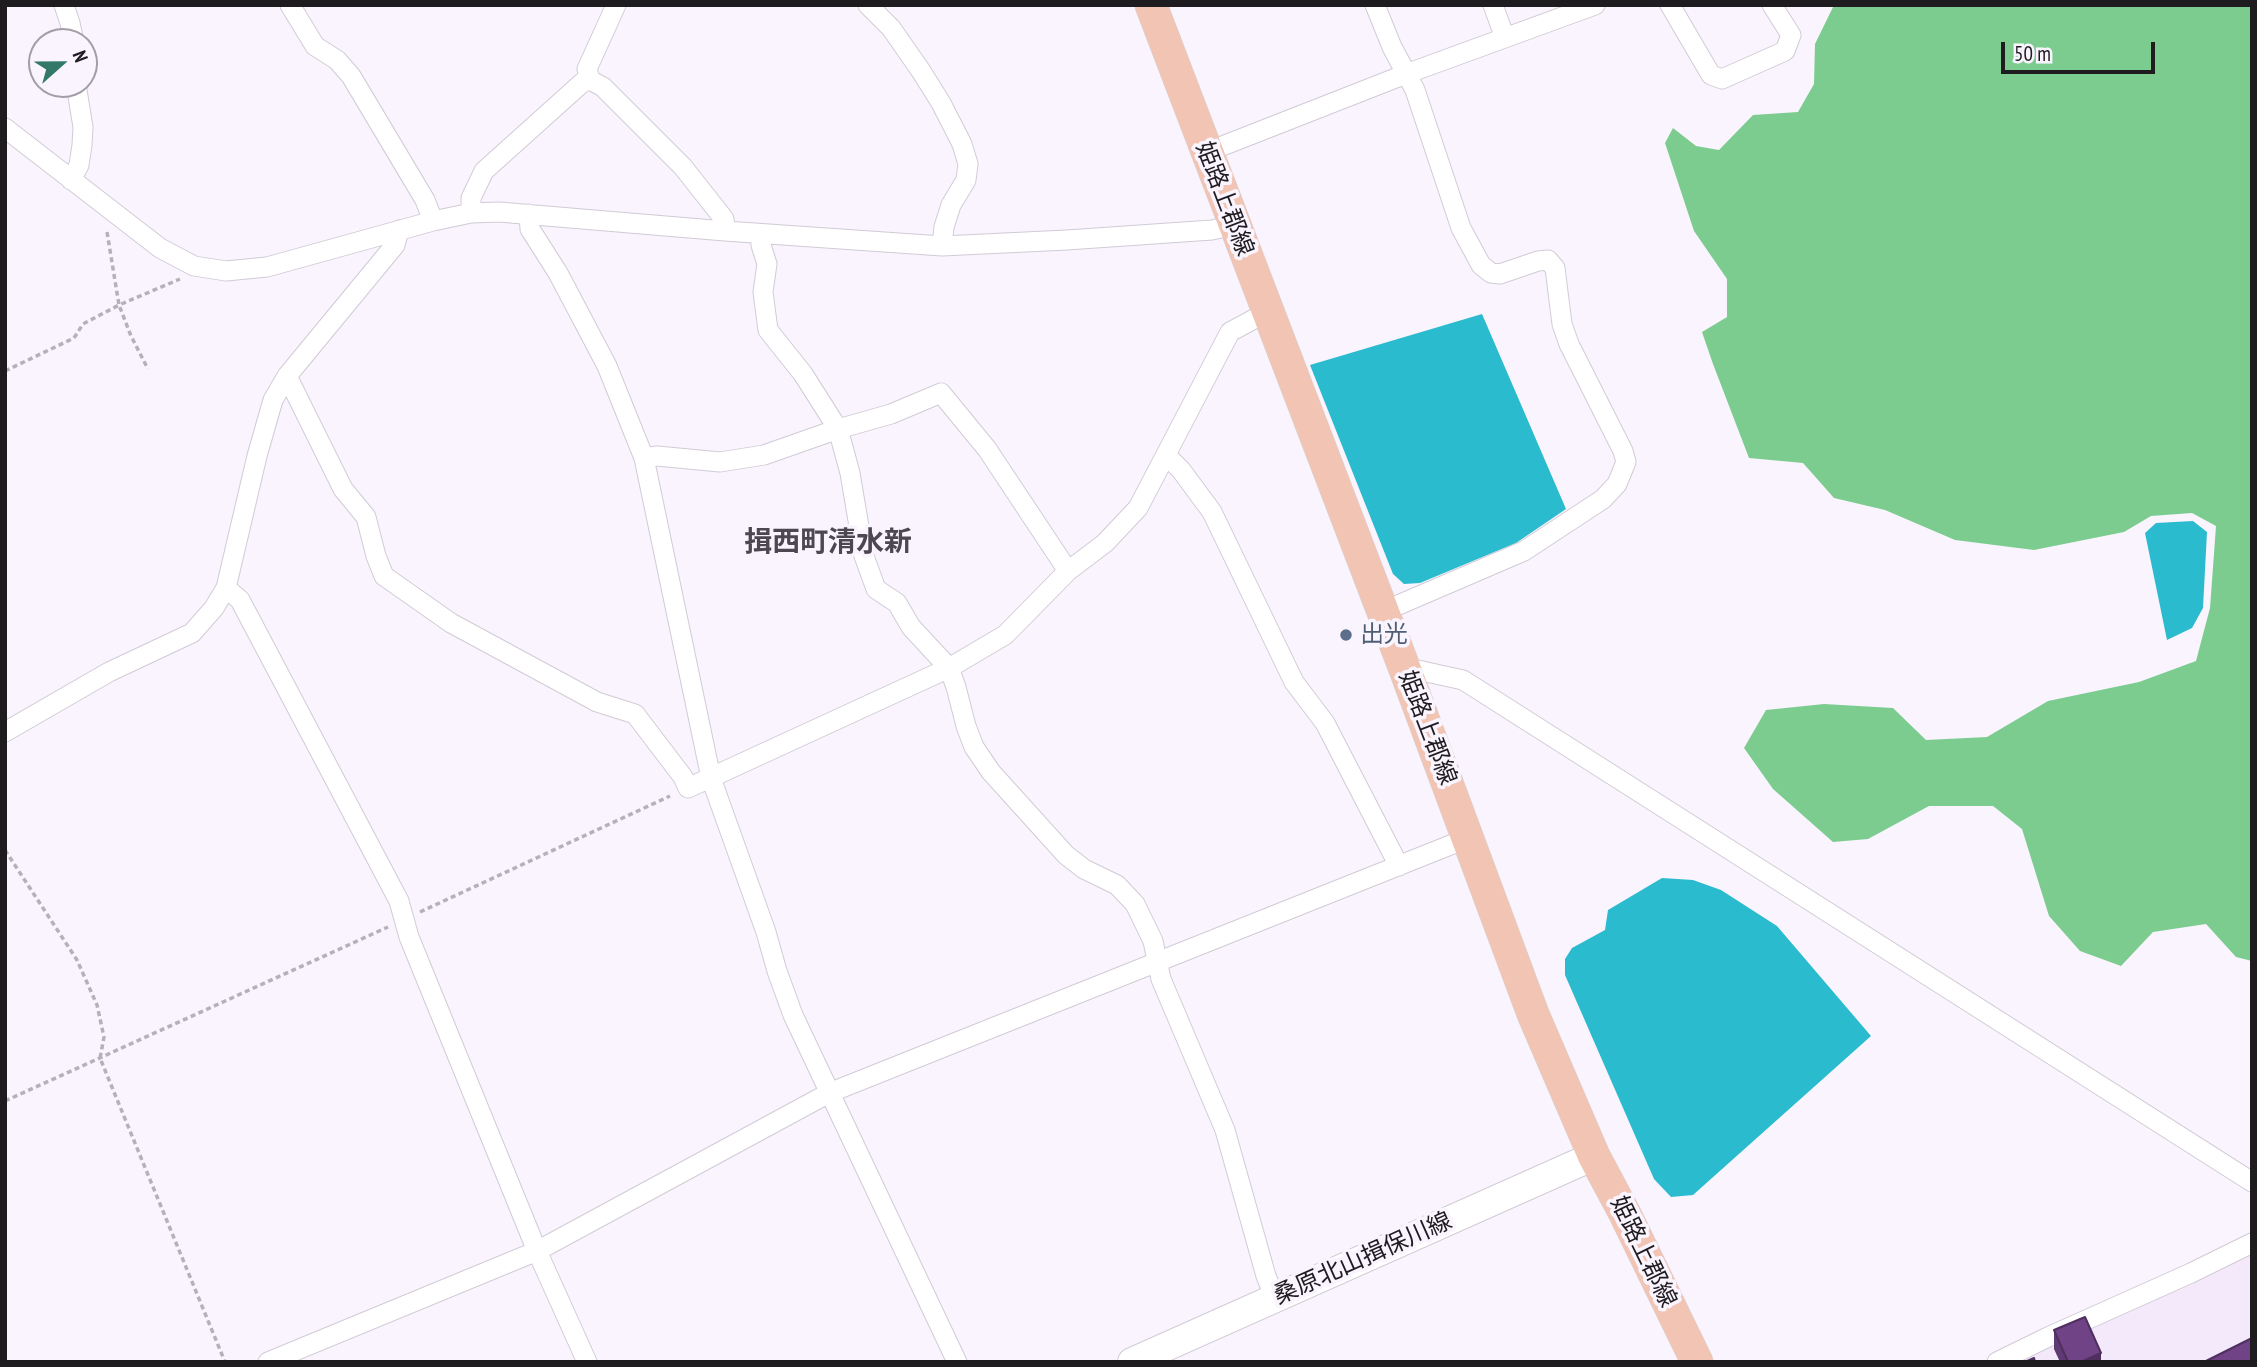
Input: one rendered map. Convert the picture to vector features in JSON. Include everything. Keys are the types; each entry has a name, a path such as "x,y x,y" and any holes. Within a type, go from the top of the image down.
{"main road":[{"name":"姫路上郡線","path":"1149,13 1207,152 1533,1014 1594,1156 1697,1362"},
{"name":"桑原北山揖保川線","path":"1132,1362 1594,1156"}],"street":[{"path":"64,5 72,28"},
{"path":"290,5 315,46 337,60 351,76 425,200 433,221"},
{"path":"590,80 587,69 616,5"},
{"path":"868,5 879,13 921,71 962,144 968,164 966,180 951,205 944,227 942,246"},
{"path":"1374,5 1415,90 1461,228 1481,265 1491,273 1500,274 1538,261 1548,260 1555,268 1562,324 1569,344 1626,462 1617,484 1603,499 1524,551 1382,612"},
{"path":"1493,5 1505,38"},
{"path":"1207,152 1406,74 1595,5"},
{"path":"1670,5 1711,75 1722,79 1785,51 1791,36 1772,5"},
{"path":"471,213 471,198 484,172 583,82 590,80 603,87 683,167 723,219 725,231"},
{"path":"71,180 79,165 82,145 83,127 78,98"},
{"path":"5,128 160,248 194,266 226,271 267,267 471,213 529,214 942,246 1212,230 1235,225"},
{"path":"529,214 530,229 558,273 607,366 644,458 711,778 766,932 776,971 829,1093 957,1362"},
{"path":"5,732 109,671 192,633 214,608 226,588 273,400 287,376 395,245 400,230"},
{"path":"761,234 761,245 767,264 763,292 768,330 803,374 838,429 850,473 864,556 876,589 897,603 911,627 949,668 974,747 991,772 1066,855 1084,869 1117,885 1135,904 1153,941 1161,979 1225,1130 1266,1276 1275,1298"},
{"path":"287,376 343,489 366,517 384,576 451,623 597,702 635,714 683,777 688,788 949,668 1005,635 1069,571 1105,543 1138,508 1230,332 1267,312"},
{"path":"644,458 657,456 720,462 764,455 891,414 941,393 987,449 1069,571"},
{"path":"1166,455 1181,470 1212,512 1294,682 1325,723 1399,866"},
{"path":"226,588 240,600 399,901 409,937 537,1251 587,1362"},
{"path":"1404,667 1463,680 2252,1182"},
{"path":"268,1362 537,1251 829,1093 1468,838"},
{"path":"1997,1362 2252,1243"}],"path":[{"path":"108,210 105,217 119,305 148,369"},
{"path":"5,370 74,338 83,324 119,305 185,277 194,266"},
{"path":"5,1101 688,788"},
{"path":"5,850 70,949 97,1005 104,1037 100,1058 225,1362"}],"shaded area":[{"path":"2252,1250 2252,1362 2015,1362"}],"green space":[{"path":"1834,5 2252,5 2252,961 2236,957 2206,924 2153,932 2121,966 2080,951 2049,916 2022,829 1993,806 1929,806 1868,839 1833,842 1773,789 1744,748 1766,710 1824,704 1893,708 1926,740 1987,737 2048,701 2139,682 2196,661 2210,608 2216,526 2192,513 2151,516 2124,532 2034,550 1955,540 1885,510 1834,498 1803,463 1749,458 1702,332 1727,317 1727,279 1694,231 1665,143 1673,128 1696,146 1719,150 1753,115 1798,112 1814,84 1815,44"}],"water":[{"path":"1482,314 1566,509 1516,543 1420,583 1404,584 1393,574 1310,365"},
{"path":"2193,521 2207,532 2203,608 2192,628 2167,640 2145,533 2156,523"},
{"path":"1662,878 1693,880 1721,890 1777,926 1871,1036 1693,1195 1671,1197 1654,1179 1565,975 1565,959 1572,948 1605,930 1608,910"}],"building":[{"path":"2085,1317 2101,1353 2081,1362 2068,1362 2054,1330"},
{"path":"2252,1338 2252,1362 2204,1362"}],"place":[{"name":"出光","path":"1346,635"}],"district":[{"name":"揖西町清水新","path":"828,543"}]}
